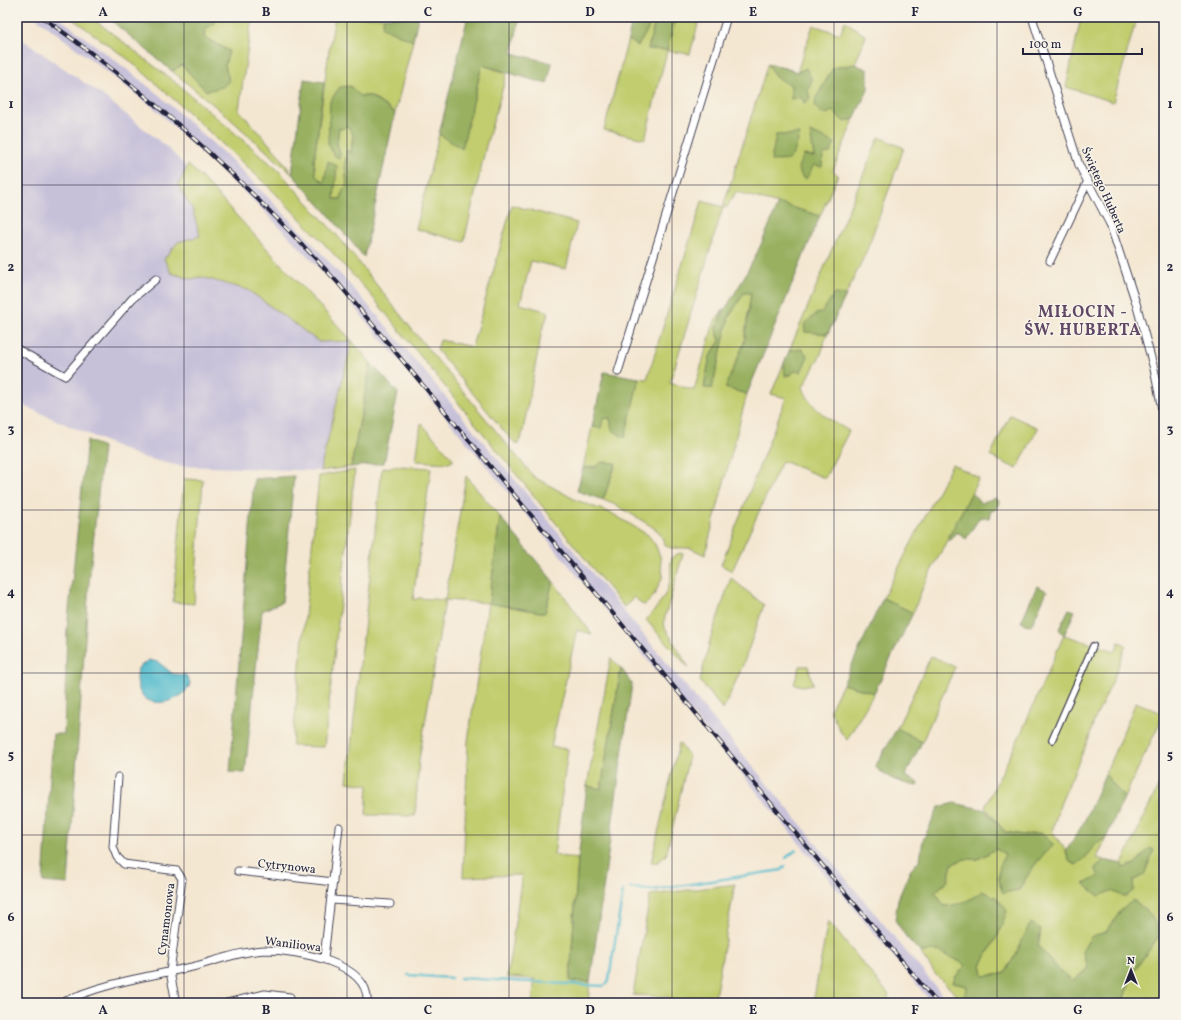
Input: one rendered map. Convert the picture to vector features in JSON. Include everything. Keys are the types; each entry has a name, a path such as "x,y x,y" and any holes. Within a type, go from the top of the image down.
{"street":[{"path":"618,372 727,17"},
{"name":"Świętego Huberta","path":"1032,17 1079,166 1110,224 1136,303 1154,369 1164,419"},
{"path":"1050,261 1087,183"},
{"path":"17,349 65,376 132,298 156,279"},
{"path":"1052,740 1093,646"},
{"name":"Cynamonowa","path":"118,777 113,846 117,857 124,864 177,871 182,879 170,972"},
{"path":"324,958 332,900 339,827"},
{"name":"Cytrynowa","path":"238,872 333,882"},
{"path":"332,900 390,904"},
{"name":"Waniliowa","path":"62,1003 94,990 262,950 324,958 360,980 366,988 367,1003"},
{"path":"170,972 176,1003"},
{"path":"227,1003 265,994 290,997"}],"shaded area":[{"path":"35,17 58,17 159,95 230,159 305,235 377,315 477,434 949,1003 932,1003 336,285 260,207 153,107"},
{"path":"17,36 102,95 169,149 299,289 352,341 320,471 179,466 141,457 17,403"}],"green space":[{"path":"70,17 91,17 176,83 278,170 341,240 414,332 534,477 576,500 613,514 648,535 655,544 660,556 663,576 653,597 645,605 641,604 634,597 624,607 370,294 319,238 271,189 178,103 129,60"},
{"path":"107,17 214,17 214,24 205,29 204,37 229,51 225,65 229,81 223,87 206,91 182,65 172,71"},
{"path":"214,17 252,17 239,110 279,155 292,174 227,116 172,71 182,65 206,91 229,81 225,65 229,51 204,37 204,28 214,24"},
{"path":"335,17 384,17 383,27 413,41 395,113 371,96 360,96 350,86 328,143 340,153 337,143 339,127 347,125 353,134 351,154 347,151 345,164 347,186 343,190 341,199 334,199 324,183 316,176 314,161"},
{"path":"384,17 418,17 413,41 382,27"},
{"path":"458,17 520,17 512,53 552,63 547,84 482,65 462,149 439,134 467,20"},
{"path":"633,17 651,17 648,29 638,46 628,39"},
{"path":"651,17 656,17 648,49 667,50 676,17 700,17 690,54 667,51 645,139 604,130 628,39 638,46 648,29"},
{"path":"656,17 676,17 667,50 648,49"},
{"path":"1081,17 1137,17 1113,102 1066,87"},
{"path":"845,21 866,36 855,64 833,68 833,111 844,122 854,119 833,171 838,175 820,216 736,192 726,208 723,207 768,63 797,72 813,25 840,34"},
{"path":"768,63 797,72 806,68 812,80 808,91 810,99 804,103 801,97 791,99 791,85 775,77"},
{"path":"855,64 868,70 868,89 854,119 844,122 833,111 824,115 815,107 816,98 833,68"},
{"path":"482,65 507,73 486,146 464,242 416,229 439,134 462,148"},
{"path":"304,79 324,82 314,161 316,176 324,183 328,161 337,166 334,199 341,199 343,190 347,186 345,164 347,150 351,153 353,134 347,125 343,129 339,128 337,143 340,153 339,159 333,154 328,143 330,101 340,87 350,86 360,96 370,96 395,113 364,257 292,174"},
{"path":"810,132 835,143 830,153 823,154 822,167 814,165 806,179 802,177 798,167 804,155 814,157"},
{"path":"800,134 794,153 788,160 771,161 776,135"},
{"path":"879,137 904,148 867,250 825,340 821,354 803,387 810,402 816,408 828,418 849,431 825,478 782,461 732,571 721,565 786,398 771,394"},
{"path":"188,165 200,176 352,341 319,342 248,290 201,277 191,279 171,273 164,259 178,242 200,236 192,208 178,186"},
{"path":"702,201 723,207 670,383 694,390 712,329 716,319 723,310 716,328 720,341 710,356 704,387 712,388 729,317 744,292 751,293 744,343 726,388 747,394 705,555 690,548 671,548 666,546 659,532 651,526 618,506 603,500 616,464 583,468 592,427 600,428 603,419 610,418 625,437 639,378 647,379"},
{"path":"778,203 820,216 747,394 725,388 744,343 751,293 744,293 729,317 712,388 704,388 710,356 720,341 716,328 758,252"},
{"path":"512,205 577,223 566,269 531,261 520,304 549,312 542,330 522,436 517,445 437,350 440,340 472,347"},
{"path":"834,294 846,295 827,334 805,332 804,324 816,314 822,312"},
{"path":"352,341 371,363 351,467 320,471"},
{"path":"802,349 808,356 801,372 794,371 791,375 785,376 784,363 790,350"},
{"path":"371,363 398,393 384,463 351,467"},
{"path":"604,372 639,378 625,438 612,430 610,418 603,419 601,428 592,427"},
{"path":"1010,415 1038,428 1017,469 990,456"},
{"path":"421,423 454,460 449,463 416,461"},
{"path":"87,440 103,447 89,583 68,884 43,882 53,734 64,734 67,629"},
{"path":"601,462 616,463 603,500 577,491 583,468 596,467"},
{"path":"952,464 979,478 923,587 913,613 883,598"},
{"path":"400,466 431,468 413,600 419,598 445,600 419,760 415,816 366,815 368,785 347,782 382,468"},
{"path":"355,470 324,747 292,746 319,476"},
{"path":"294,476 282,602 262,611 245,773 230,772 254,479"},
{"path":"466,476 500,517 489,603 545,612 553,581 592,634 577,630 551,747 568,749 554,855 578,859 570,980 590,982 588,1003 532,1003 535,979 507,977 522,875 463,877 468,741 488,603 445,600"},
{"path":"184,479 203,480 194,604 173,602"},
{"path":"972,492 980,503 995,498 1000,502 995,510 991,511 989,518 980,517 966,539 959,533 955,533 951,540 947,540"},
{"path":"500,517 553,581 545,613 489,603"},
{"path":"680,553 683,554 663,624 689,668 646,620 658,605 668,588 671,576 672,557"},
{"path":"731,578 764,605 743,665 723,710 700,681 710,640"},
{"path":"1037,586 1047,591 1031,626 1021,622"},
{"path":"883,598 913,613 874,693 843,684"},
{"path":"1069,609 1075,611 1064,635 1059,629"},
{"path":"1064,635 1115,651 1119,642 1126,645 1112,683 1094,721 1089,738 1061,802 1052,831 1066,851 1069,861 1085,858 1095,845 1106,838 1097,858 1104,860 1096,868 1099,876 1085,884 1111,890 1133,881 1150,848 1135,864 1123,868 1122,864 1164,774 1164,1003 1122,1003 1134,971 1161,933 1122,909 1106,932 1082,950 1088,968 1072,982 1059,970 1038,946 1041,929 1016,954 1004,974 983,976 981,965 999,933 970,900 958,905 944,906 935,892 948,881 952,864 965,859 978,859 996,849 1005,854 1019,890 1030,871 1054,845 1041,833 1023,835 1005,832 985,807 1022,731"},
{"path":"931,656 955,667 922,742 897,728"},
{"path":"611,658 621,668 601,789 587,786"},
{"path":"800,666 808,666 813,684 803,686 794,684"},
{"path":"621,668 632,684 590,982 570,981 578,859 587,786 601,789"},
{"path":"843,684 874,693 847,740 840,731 830,710"},
{"path":"1136,702 1164,714 1124,798 1105,774"},
{"path":"897,728 922,742 905,776 919,783 917,786 895,780 885,775 875,767"},
{"path":"679,743 689,756 666,856 656,863 651,863"},
{"path":"1105,774 1124,798 1106,838 1095,845 1085,858 1076,865 1069,861 1066,851 1084,822"},
{"path":"954,803 986,810 1005,832 1023,835 1041,833 1054,845 1030,871 1019,890 1003,893 999,883 999,873 1005,854 996,849 978,859 965,859 952,864 948,881 935,892 944,906 964,902 982,891 997,898 1007,911 999,933 981,965 983,976 1004,974 1016,954 1030,923 1041,929 1038,946 1059,970 1073,981 1088,968 1082,950 1092,936 1106,932 1122,909 1134,900 1150,914 1161,933 1134,971 1122,1003 965,1003 963,1001 967,986 953,983 956,976 966,965 938,951 920,952 907,938 895,920 898,899 910,871 920,859 923,840 939,807"},
{"path":"1150,848 1154,850 1144,875 1133,881 1134,890 1125,897 1111,891 1099,896 1084,884 1099,876 1095,868 1104,860 1122,864 1123,868 1135,864"},
{"path":"735,884 714,1003 668,1003 669,997 633,995 650,895"},
{"path":"828,921 889,995 886,1003 813,1003"},
{"path":"938,951 967,965 956,976 953,983 967,986 963,1001 936,975 920,952"}],"water":[{"path":"149,660 158,662 173,674 186,675 190,683 187,690 180,696 170,701 150,701 142,695 138,685 138,668"}],"waterway":[{"path":"786,858 796,850"},
{"path":"630,888 653,890 782,870 785,866"},
{"path":"460,978 603,986 607,984 623,891"},
{"path":"408,975 451,978"}],"railway":[{"path":"42,17 83,46 122,77 198,142 269,210 338,283 937,1003"}],"district":[{"name":"MIŁOCIN - ŚW. HUBERTA","path":"1083,320"}]}
